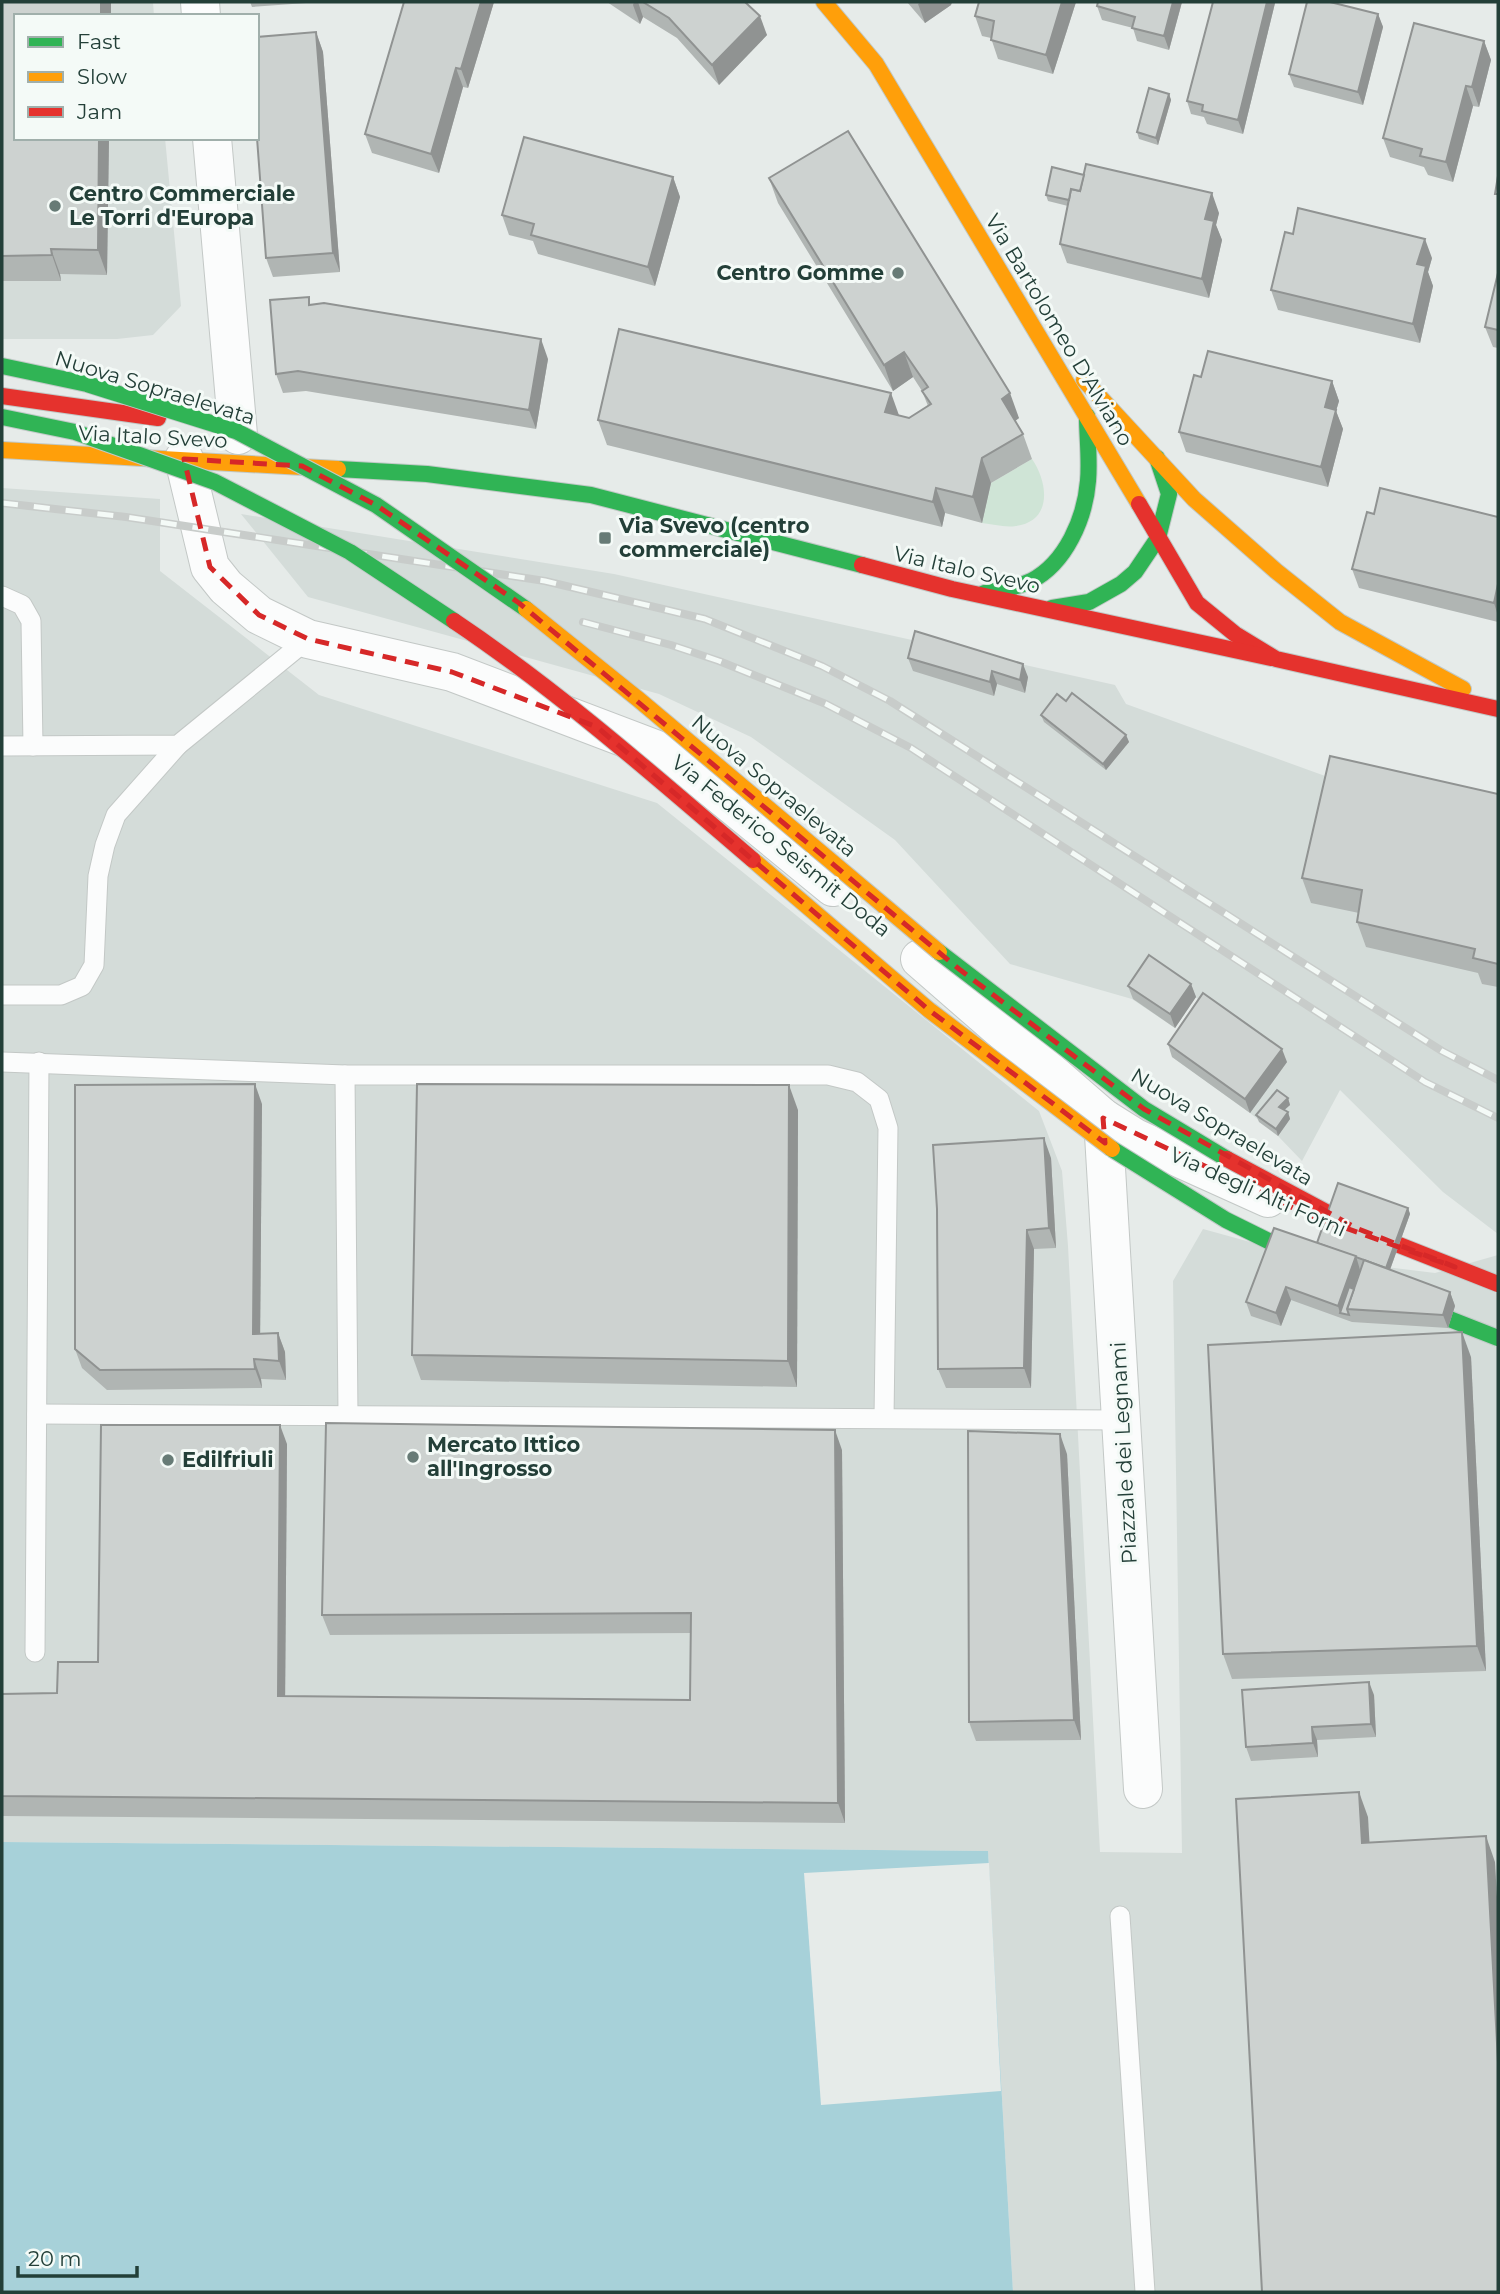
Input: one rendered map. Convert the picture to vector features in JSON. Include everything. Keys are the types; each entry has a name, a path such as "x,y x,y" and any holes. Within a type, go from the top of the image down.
{"main road":[{"name":"Via Bartolomeo D'Alviano","path":"824,2 876,64 1198,603 1234,634 1276,659"},
{"path":"1037,330 1194,499 1249,549 1340,622 1498,709"},
{"name":"Nuova Sopraelevata","path":"2,366 87,384 236,431 376,505 519,603 639,699 959,969 1144,1109 1245,1170 1356,1228 1498,1284"},
{"name":"Via Italo Svevo","path":"2,396 159,418 427,474"},
{"path":"975,594 1013,588 1037,577 1059,556 1066,545 1082,511 1088,482 1087,416"},
{"path":"2,417 75,432 215,482 350,552 489,645 606,734 929,1010 1115,1151 1226,1220 1330,1271"},
{"name":"Via Italo Svevo","path":"2,450 427,474 591,495 975,594 1498,709"},
{"path":"1043,609 1089,602 1121,584 1135,572 1157,538 1169,494 1157,458"},
{"path":"1380,1292 1498,1338"}],"street":[{"path":"212,140 238,435"},
{"name":"Via Federico Seismit Doda","path":"184,459 210,567 226,587 259,615 308,639 452,672 673,756 898,940 1103,1118"},
{"name":"Via degli Alti Forni","path":"1103,1118 1135,1138 1209,1173 1359,1236 1451,1266 1498,1276"},
{"name":"Piazzale dei Legnami","path":"1103,1118 1143,1789"}],"lane":[{"path":"2,596 22,605 30,621 33,746"},
{"path":"2,995 61,995 82,986 94,965 98,876 116,815 178,745 308,639"},
{"path":"2,746 178,745"},
{"path":"2,1062 345,1075 828,1075 857,1082 878,1099 888,1128 884,1418"},
{"path":"35,1652 39,1062"},
{"path":"345,1075 348,1415"},
{"path":"37,1414 1122,1420"},
{"path":"1120,1916 1145,2292"}],"highlighted area":[{"path":"184,459 302,466 376,505 519,603 959,969 1144,1109 1356,1228 1455,1267 1306,1214 1103,1118 1105,1143 929,1010 597,727 452,672 308,639 259,615 210,567"}],"shaded area":[{"path":"2,2 153,2 154,14 14,14 14,140 165,140 181,306 153,335 117,339 2,339"},
{"path":"2,488 160,499 160,571 319,695 657,803 1039,1111 1062,1171 1100,1852 1182,1853 1173,1281 1203,1229 1305,1257 1435,1273 1498,1255 1498,2292 1013,2292 988,1851 2,1842"},
{"path":"241,514 614,574 1115,685 1126,704 1339,781 1498,817 1498,1234 1443,1192 1340,1090 1302,1161 1250,1113 1172,1057 1208,1006 1195,997 1175,1028 1132,999 1010,964 895,840 751,737 659,694 308,597"}],"green space":[{"path":"1032,459 1044,489 1042,509 1036,517 1028,523 1016,526 982,523 991,483"}],"water":[{"path":"2,1842 988,1851 1013,2292 2,2292"}],"pier":[{"path":"989,1863 1001,2091 821,2105 804,1873"}],"building":[{"name":"Centro Commerciale Le Torri d'Europa","path":"2,2 101,2 101,14 14,14 14,140 99,140 98,250 51,249 52,255 2,256"},
{"path":"404,2 481,2 461,69 456,68 431,154 365,134"},
{"path":"643,2 745,2 760,16 712,65 669,18"},
{"path":"979,2 1062,2 1046,55 991,40 994,21 975,16"},
{"path":"1098,2 1173,2 1164,36 1132,28 1135,17 1097,6"},
{"path":"1213,2 1267,2 1238,120 1202,111 1203,105 1187,101"},
{"path":"1307,2 1330,2 1378,14 1358,92 1289,74"},
{"path":"1414,23 1484,41 1472,87 1466,86 1446,162 1420,156 1422,149 1383,138"},
{"path":"316,32 333,253 266,258 257,140 259,37"},
{"path":"1149,88 1169,94 1156,138 1137,132"},
{"path":"848,131 1010,393 1002,399 1023,434 982,458 973,497 936,488 933,502 598,420 619,329 891,393 885,412 909,418 931,404 922,391 928,387 904,352 884,365 769,178"},
{"path":"524,137 673,177 648,267 531,235 534,224 502,215"},
{"path":"1086,164 1212,193 1205,219 1214,221 1202,279 1060,244 1071,189 1080,191"},
{"path":"1052,167 1084,175 1080,191 1071,189 1069,200 1046,195"},
{"path":"1298,208 1425,239 1417,264 1426,266 1413,324 1271,290 1285,232 1293,234"},
{"path":"1498,273 1498,330 1485,327"},
{"path":"309,297 309,305 324,303 541,339 529,410 298,371 276,374 270,300"},
{"path":"1208,351 1332,381 1325,407 1336,410 1321,467 1179,432 1194,375 1201,377"},
{"path":"1380,488 1498,517 1498,584 1494,603 1352,569 1367,512 1374,514"},
{"path":"915,631 1023,664 1020,680 992,671 990,682 908,658"},
{"path":"1072,693 1126,735 1103,764 1041,715 1057,694 1066,701"},
{"path":"1330,756 1498,794 1498,964 1473,958 1475,949 1357,922 1362,890 1302,878"},
{"path":"1149,955 1191,984 1170,1014 1128,986"},
{"path":"1203,993 1282,1049 1245,1099 1168,1044"},
{"path":"255,1084 253,1334 278,1333 279,1361 254,1359 255,1369 100,1370 75,1349 75,1085"},
{"path":"417,1084 789,1085 788,1361 412,1355"},
{"path":"1277,1090 1288,1098 1279,1107 1288,1112 1276,1129 1256,1115"},
{"path":"1044,1138 1049,1228 1027,1230 1024,1368 938,1369 937,1209 933,1145"},
{"path":"1338,1183 1408,1208 1386,1268 1317,1243"},
{"path":"1274,1228 1356,1256 1338,1306 1286,1287 1276,1313 1246,1302"},
{"path":"1364,1260 1450,1292 1443,1315 1347,1309"},
{"path":"1349,1287 1354,1289 1347,1309 1349,1315 1340,1313"},
{"path":"1462,1332 1477,1646 1223,1654 1208,1345"},
{"path":"326,1423 835,1430 838,1803 2,1796 2,1694 57,1693 58,1662 98,1662 101,1425 280,1425 278,1696 690,1700 691,1613 322,1615"},
{"path":"968,1431 1060,1434 1074,1720 969,1722"},
{"path":"1369,1682 1371,1724 1312,1727 1313,1743 1246,1747 1242,1690"},
{"path":"1359,1792 1362,1843 1486,1836 1498,2062 1498,2292 1262,2292 1236,1799"}],"railway":[{"path":"2,503 126,517 545,581 705,619 822,666 890,701 1442,1051 1498,1080"},
{"path":"583,622 671,645 719,661 826,704 911,748 1425,1082 1498,1118"}],"traffic: fast":[{"path":"2,366 87,384 236,431 376,505 526,609"},
{"path":"984,593 1031,581 1054,563 1072,538 1083,510 1088,481 1087,416"},
{"path":"2,417 75,432 215,482 350,552 454,621"},
{"path":"1052,608 1089,602 1121,584 1135,572 1158,538 1169,494 1157,458"},
{"path":"338,469 427,474 591,495 862,565"},
{"path":"939,952 1144,1109 1227,1159"},
{"path":"1112,1149 1226,1220 1317,1265"},
{"path":"1401,1300 1498,1338"}],"traffic: slow":[{"path":"824,2 876,64 1139,504"},
{"path":"1084,380 1194,499 1276,571 1340,622 1463,689"},
{"path":"2,450 338,469"},
{"path":"526,609 638,699 939,952"},
{"path":"753,860 929,1010 1112,1149"}],"traffic: jam":[{"path":"2,396 158,418"},
{"path":"1139,504 1197,603 1235,634 1276,659 1498,709"},
{"path":"862,565 952,589 1271,658"},
{"path":"454,621 570,706 753,860"},
{"path":"1227,1159 1356,1228 1498,1284"}],"place":[{"name":"Centro Commerciale Le Torri d'Europa","path":"55,206"},
{"name":"Centro Gomme","path":"898,273"},
{"name":"Via Svevo (centro commerciale)","path":"605,538"},
{"name":"Mercato Ittico all'Ingrosso","path":"413,1457"},
{"name":"Edilfriuli","path":"168,1460"}]}
